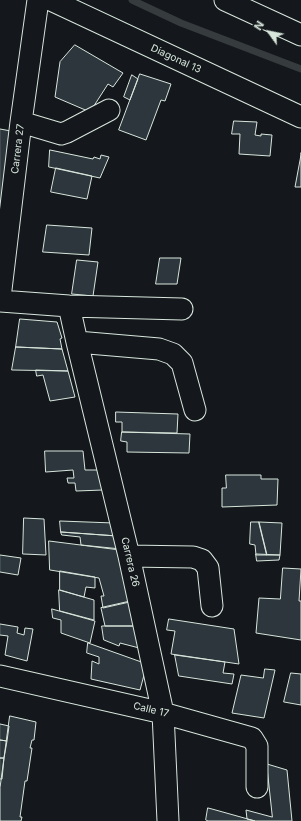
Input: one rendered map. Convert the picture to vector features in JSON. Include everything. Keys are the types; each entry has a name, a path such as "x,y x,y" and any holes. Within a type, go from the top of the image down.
{"street":[{"name":"Carrera 27","path":"0,298 21,122 38,0"},
{"name":"Diagonal 13","path":"51,0 301,117"},
{"path":"225,0 301,35"},
{"path":"21,122 61,134 109,110"},
{"path":"0,301 69,306 182,309"},
{"name":"Carrera 26","path":"69,306 129,556 163,713 168,821"},
{"path":"77,342 160,349 173,354 182,363 195,410"},
{"path":"129,556 193,557 202,560 208,568 212,606"},
{"name":"Calle 17","path":"0,676 163,713 252,738 257,746 257,787"}],"building":[{"path":"75,45 123,73 113,87 108,84 90,112 55,97 60,62"},
{"path":"140,74 171,84 165,101 161,100 146,140 119,130"},
{"path":"132,75 138,79 130,100 124,97"},
{"path":"234,121 257,122 255,135 272,135 270,156 239,154 240,134 232,134"},
{"path":"0,129 11,131 1,208 0,208"},
{"path":"50,150 93,159 94,157 100,159 101,155 109,157 100,178 49,167"},
{"path":"301,155 301,187 295,187"},
{"path":"56,168 92,176 87,199 51,192"},
{"path":"47,225 92,228 89,255 43,252"},
{"path":"160,258 181,258 177,284 156,284"},
{"path":"77,260 98,262 93,296 72,294"},
{"path":"20,319 57,322 62,338 60,339 62,349 16,347"},
{"path":"16,347 62,349 68,371 12,370"},
{"path":"36,370 68,371 75,397 50,401 43,375 37,376"},
{"path":"116,412 178,414 177,433 122,432 122,422 116,422"},
{"path":"122,432 190,434 189,453 127,452 127,442 121,441"},
{"path":"45,451 83,451 85,470 99,470 103,490 76,491 75,483 68,483 67,478 74,478 73,470 46,472"},
{"path":"226,475 261,475 261,479 278,479 277,505 222,507 222,488 226,488"},
{"path":"24,518 44,519 46,555 23,554"},
{"path":"60,521 114,523 117,536 61,532"},
{"path":"251,522 259,522 267,555 256,555 255,545 250,544"},
{"path":"259,522 282,523 280,555 267,555"},
{"path":"61,532 117,536 121,549 81,545 80,537 62,535"},
{"path":"49,541 120,550 134,601 103,608 101,596 104,596 99,578 50,570"},
{"path":"256,554 280,555 279,560 257,561"},
{"path":"0,555 21,558 18,575 0,572"},
{"path":"283,568 301,569 299,601 301,601 301,640 256,633 259,598 280,599"},
{"path":"60,571 95,577 95,588 86,587 84,597 60,590"},
{"path":"59,590 94,600 94,620 60,611"},
{"path":"132,601 139,626 105,626 101,608"},
{"path":"52,609 95,621 90,643 61,633 61,620 53,618"},
{"path":"169,619 234,629 239,664 171,654 175,631 167,630"},
{"path":"0,624 18,627 17,633 24,635 25,628 33,629 27,661 5,655 8,636 0,635"},
{"path":"102,626 139,626 143,649 120,643 119,646 104,640"},
{"path":"88,643 147,664 140,690 91,679 92,661 99,664 99,657 87,653"},
{"path":"175,655 225,662 223,673 234,674 232,684 179,676"},
{"path":"265,669 275,670 264,718 232,713 241,675 263,678"},
{"path":"291,673 301,674 301,705 284,702"},
{"path":"10,716 36,722 34,740 32,740 30,748 32,748 27,781 25,781 20,817 22,817 21,821 0,821 0,788"},
{"path":"0,724 9,726 7,741 0,740"},
{"path":"0,740 7,741 4,758 0,758"},
{"path":"0,758 4,758 2,779 0,779"},
{"path":"267,764 287,770 292,821 255,821 247,819 246,810 272,817"},
{"path":"208,808 255,821 208,821 206,820"}],"waterway":[{"path":"132,0 181,23 301,69"}]}
